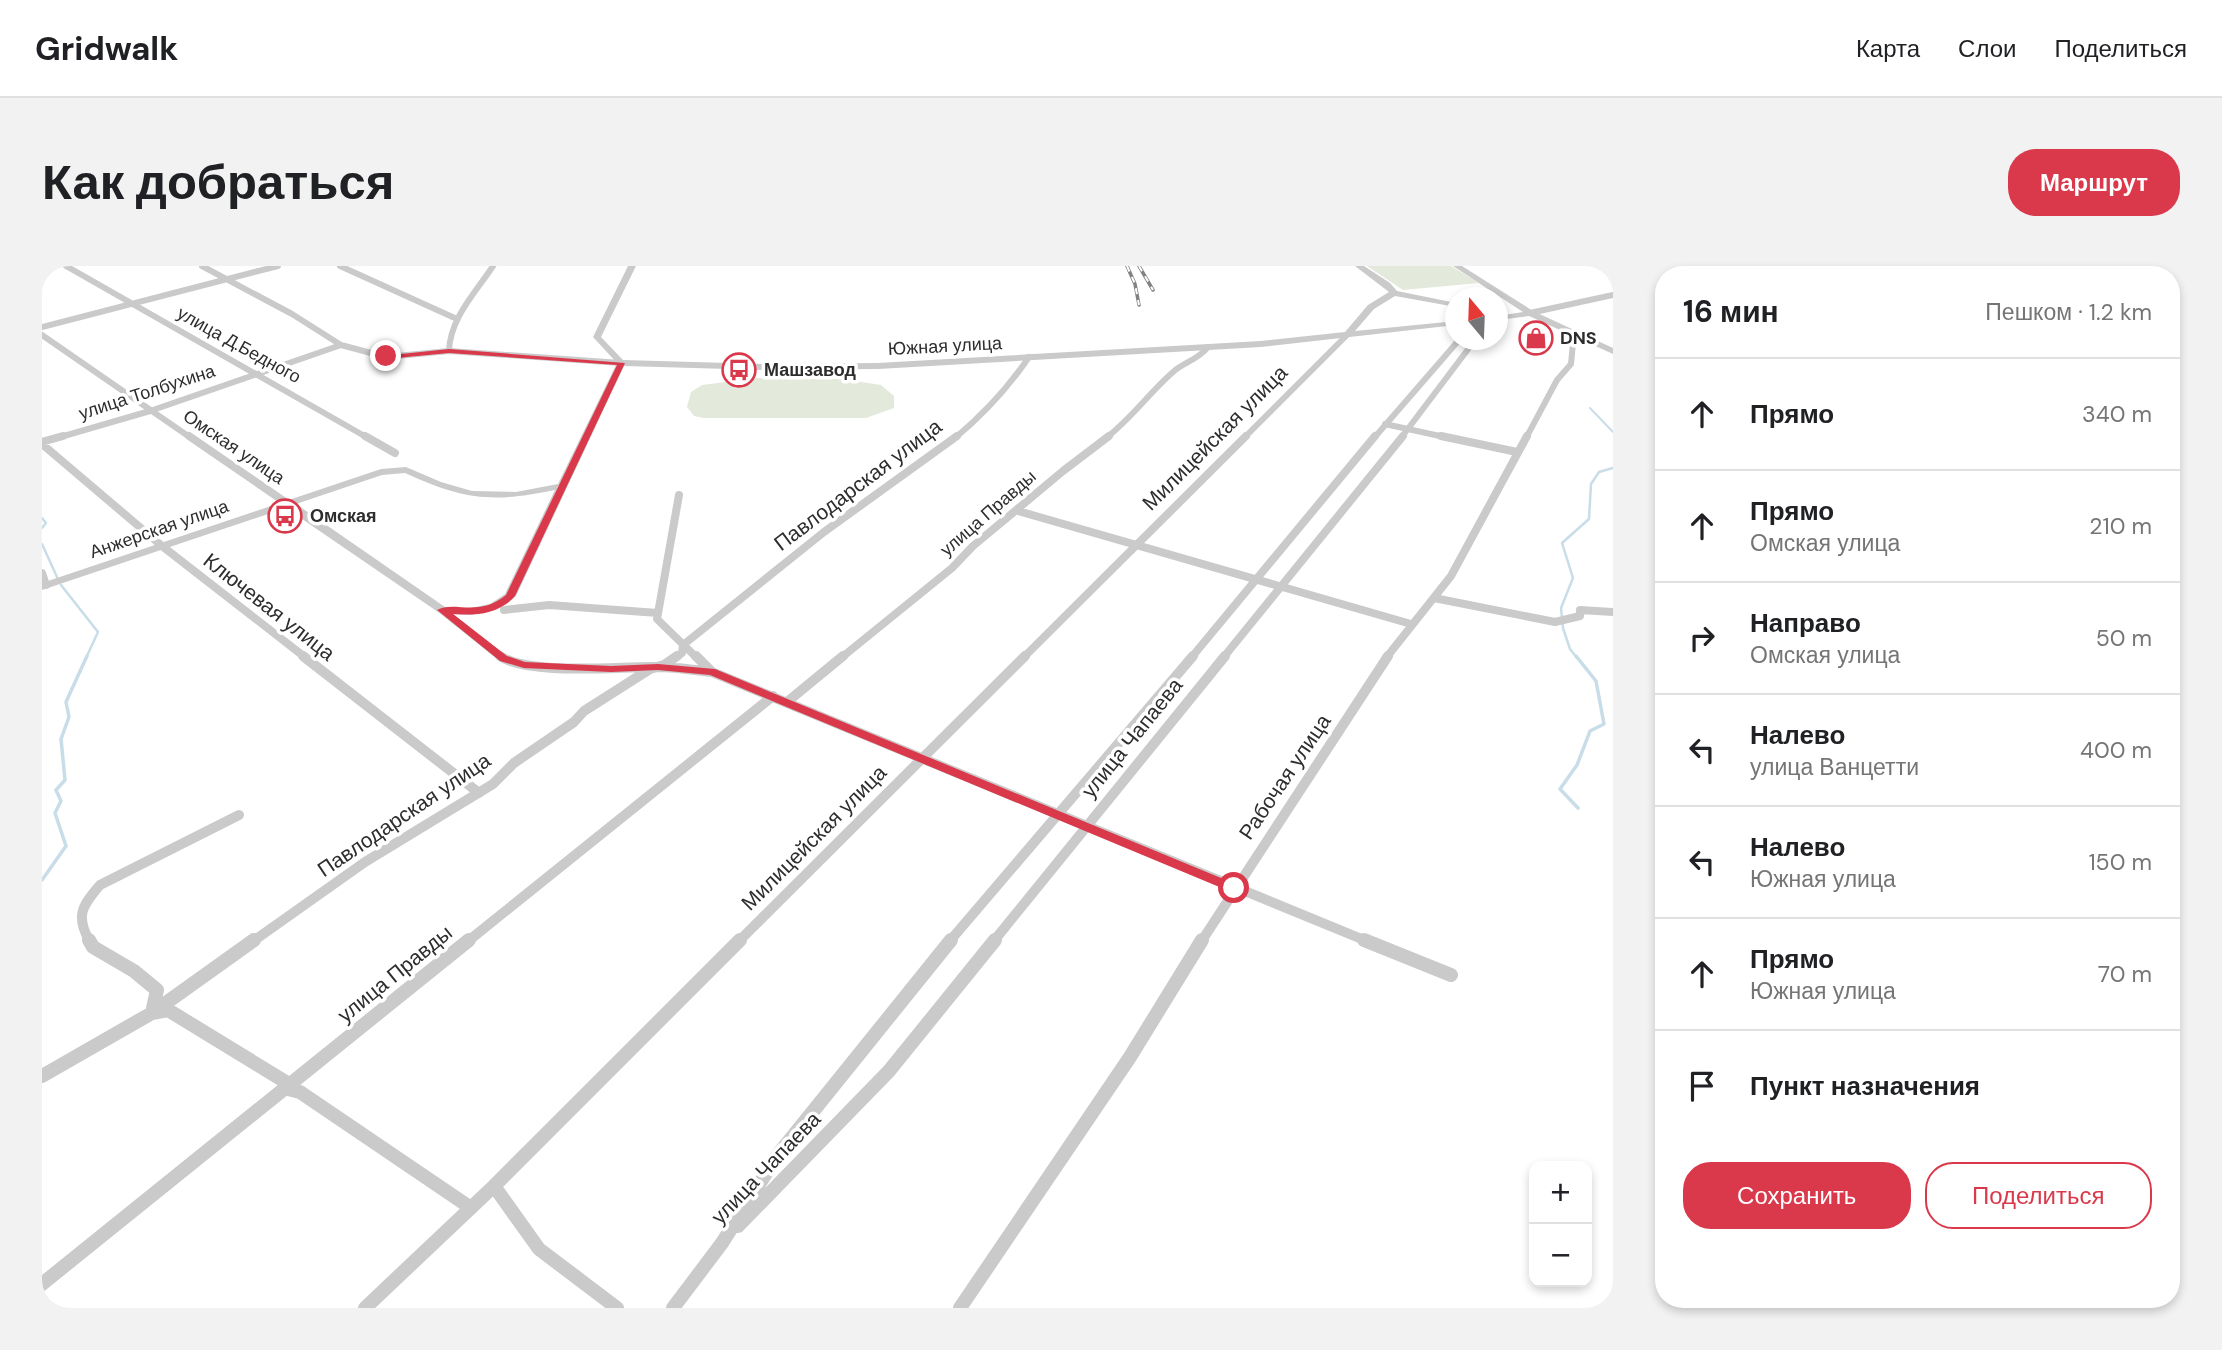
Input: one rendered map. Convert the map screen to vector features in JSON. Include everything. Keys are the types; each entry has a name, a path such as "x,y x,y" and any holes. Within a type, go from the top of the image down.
{"street":[{"name":"улица Д.Бедного","path":"66,266 395,453"},
{"path":"202,266 228,278 341,345 386,356 449,351 448,342 457,319 493,266"},
{"path":"42,327 278,266"},
{"path":"340,266 457,319"},
{"path":"504,606 621,363 597,337 632,266"},
{"path":"1359,266 1394,293 1445,304"},
{"path":"1457,266 1530,313 1613,351"},
{"path":"1348,334 1371,307 1394,293"},
{"path":"1508,316 1613,295"},
{"path":"1508,307 1520,306"},
{"name":"Южная улица","path":"449,351 621,363 764,368 878,366 1208,347 1445,324"},
{"name":"Милицейская улица","path":"365,1308 494,1186 1348,334"},
{"name":"Омская улица","path":"42,335 442,610 503,659 524,665 611,669 658,667 712,672"},
{"name":"Рабочая улица","path":"960,1308 1130,1057 1234,888 1333,742 1374,675 1411,624 1451,576 1557,380 1566,373 1575,358 1573,343 1583,337"},
{"name":"улица Толбухина","path":"42,443 150,411 341,345"},
{"name":"улица Правды","path":"787,702 1063,471 1128,421 1174,371 1201,356 1208,347"},
{"name":"улица Чапаева","path":"673,1308 722,1243 777,1156 911,987 1450,350"},
{"name":"улица Чапаева","path":"722,1243 889,1071 1409,429 1468,350"},
{"name":"Павлодарская улица","path":"42,1076 152,1013 365,862 479,793 514,763 574,722 584,711 650,669 682,653 683,645 823,533 982,415 1005,392 1029,357"},
{"path":"1385,424 1517,452"},
{"name":"Ключевая улица","path":"42,443 162,546 479,793"},
{"name":"Анжерская улица","path":"44,586 381,472 406,470 471,494 516,495 562,486"},
{"path":"678,495 657,619 712,672 1451,975"},
{"path":"1018,511 1411,624"},
{"path":"42,573 44,586"},
{"path":"1434,598 1541,617 1555,623 1568,622 1580,616 1580,610 1613,612"},
{"path":"442,610 470,612 504,606 549,605 658,614"},
{"name":"улица Правды","path":"42,1284 773,696"},
{"path":"239,815 100,886 84,903 81,918 93,947 134,971 157,990 152,1013 169,1010 286,1086 300,1092 471,1208"},
{"path":"494,1186 539,1248 617,1308"}],"shaded area":[{"path":"1367,266 1451,266 1479,283 1403,290"},
{"path":"757,378 842,379 881,385 894,396 894,408 866,418 704,418 694,416 687,407 691,392 702,385"}],"waterway":[{"path":"1590,408 1613,432"},
{"path":"1577,658 1570,649 1563,628 1561,608 1573,578 1562,543 1589,519 1591,484 1599,472 1613,468"},
{"path":"42,518 46,523 42,528"},
{"path":"42,544 57,577"},
{"path":"61,585 98,632 86,658"},
{"path":"42,880 66,846 55,813 61,801 56,790 65,780 61,739 69,717 66,702 87,656"},
{"path":"1576,656 1596,681 1604,724 1590,731 1577,765 1560,789 1578,808"}],"railway":[{"path":"1127,266 1135,284 1139,305"},
{"path":"1139,266 1153,290"}],"place":[{"name":"DNS","path":"1536,338"},
{"name":"Машзавод","path":"739,370"},
{"name":"Омская","path":"285,516"}],"route":[{"path":"386,356 449,351 621,363 510,596 498,607 470,612 442,610 503,659 524,665 611,669 658,667 712,672 1234,888"}]}
